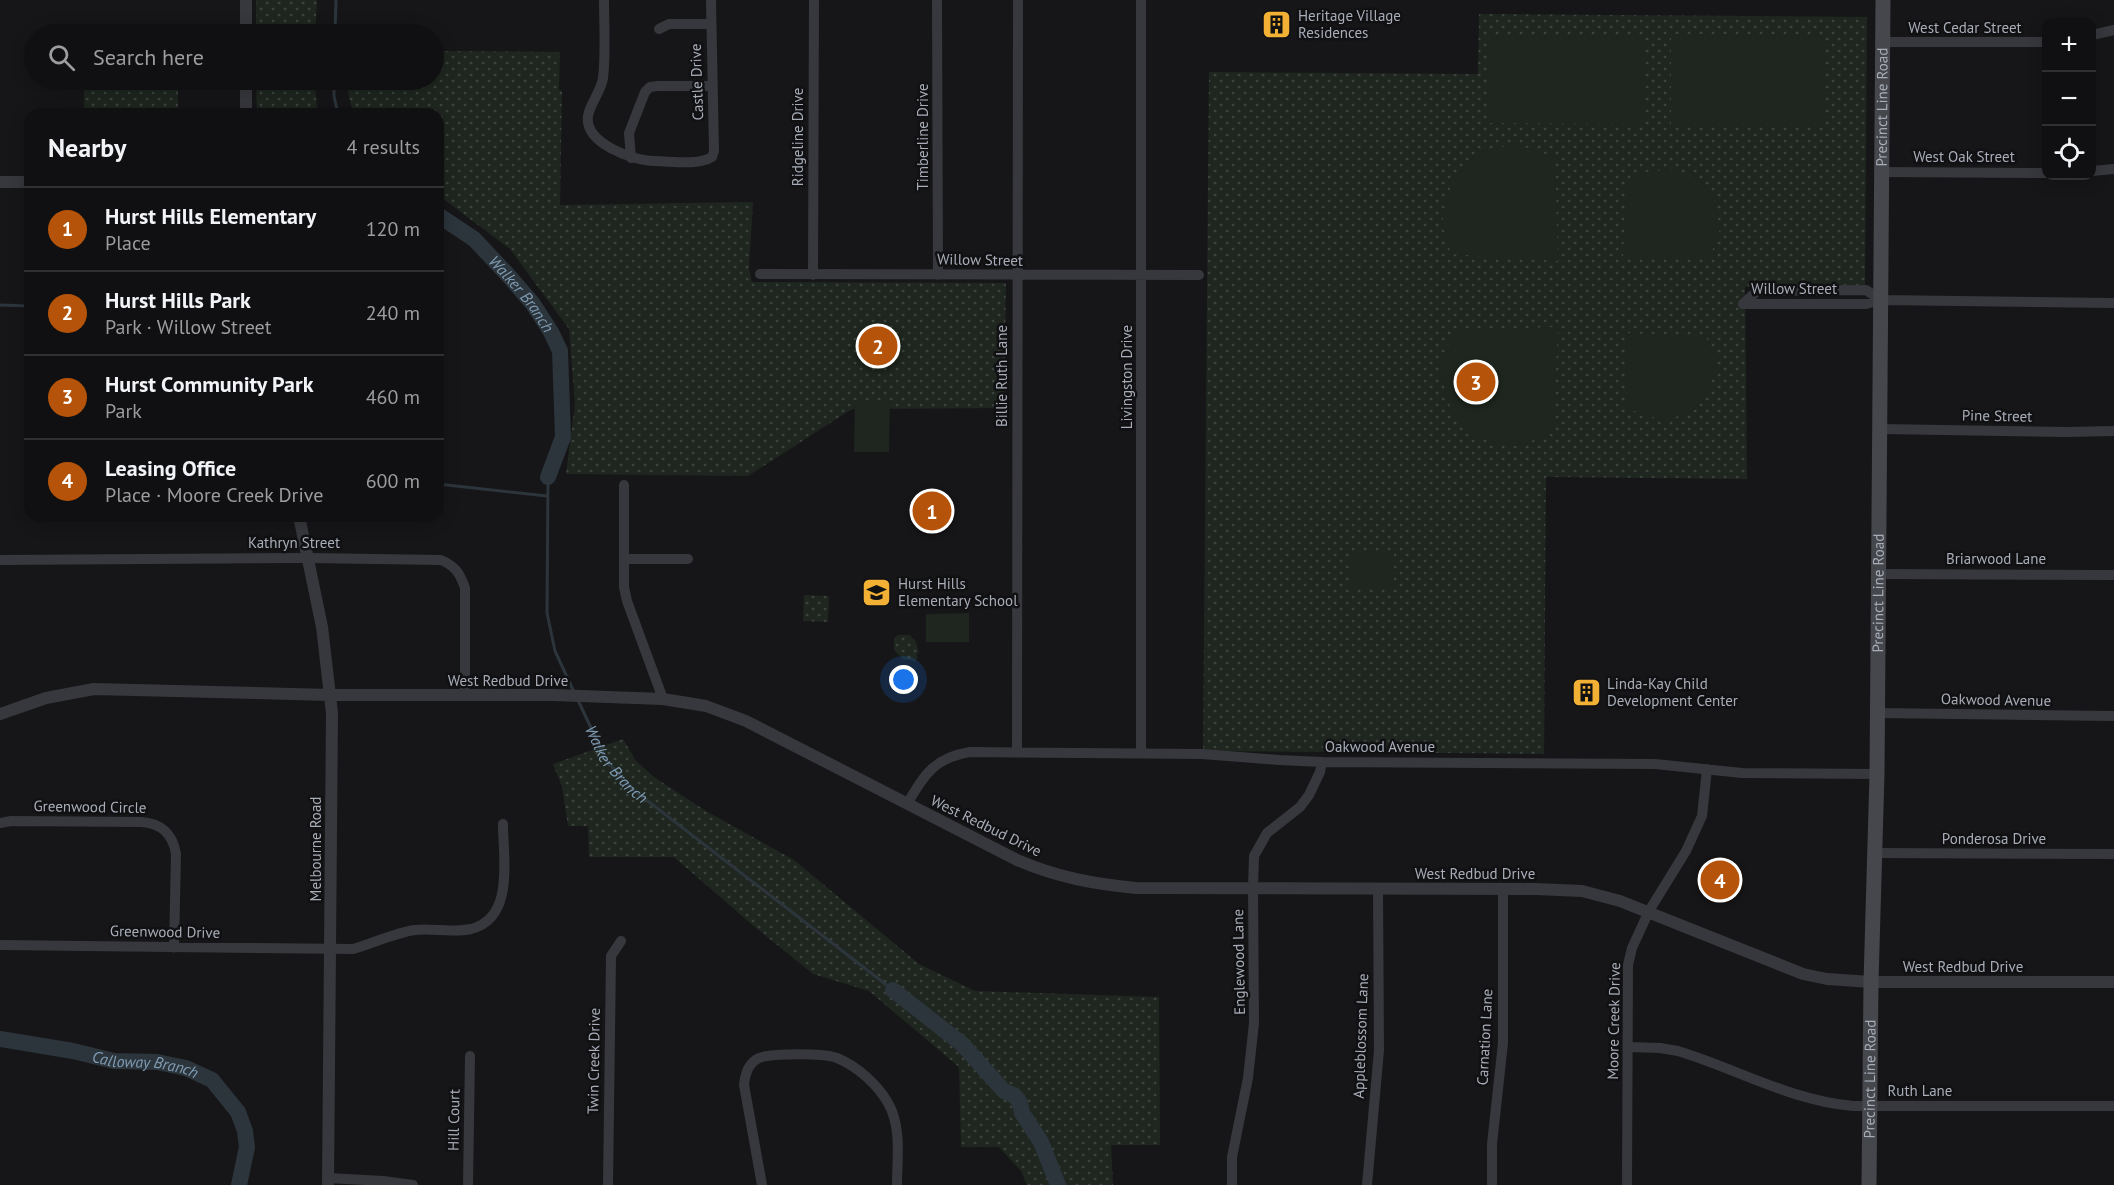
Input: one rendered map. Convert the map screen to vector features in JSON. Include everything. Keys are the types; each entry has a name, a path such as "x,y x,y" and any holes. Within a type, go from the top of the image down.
{"main road":[{"name":"Precinct Line Road","path":"1869,1185 1871,982 1877,774 1883,0"}],"street":[{"path":"246,0 246,24"},
{"path":"604,0 603,77 598,95 588,115 588,122 597,137 608,147 631,158 630,134 645,92 650,87 712,86"},
{"name":"Castle Drive","path":"631,158 641,161 707,160 712,157 714,151 711,0"},
{"name":"Ridgeline Drive","path":"813,274 814,0"},
{"name":"Timberline Drive","path":"938,0 938,274"},
{"name":"Billie Ruth Lane","path":"1017,752 1018,0"},
{"name":"Livingston Drive","path":"1142,0 1142,753"},
{"path":"659,29 669,24 711,24"},
{"path":"2096,34 2114,30"},
{"name":"West Cedar Street","path":"1883,42 2042,42"},
{"path":"246,90 246,108"},
{"path":"2096,171 2114,169"},
{"name":"West Oak Street","path":"1882,172 2042,173"},
{"path":"0,182 24,182"},
{"name":"Willow Street","path":"760,274 1199,275"},
{"name":"Willow Street","path":"1881,300 1866,290 1757,291 1743,304 1866,304 1881,300 2114,303"},
{"name":"Pine Street","path":"1880,429 2114,431"},
{"path":"624,485 624,587 663,699"},
{"name":"Melbourne Road","path":"300,522 322,627 332,732 328,1182"},
{"name":"Kathryn Street","path":"0,560 309,558 441,560 451,564 459,573 465,588 465,696"},
{"path":"624,560 688,558"},
{"name":"Briarwood Lane","path":"1878,574 2114,575"},
{"name":"West Redbud Drive","path":"0,714 46,698 94,689 330,695 553,695 663,699 706,706 746,721 1017,860 1039,869 1092,884 1136,888 1582,891 1649,911 1803,974 1827,979 1871,982 2114,982"},
{"name":"Oakwood Avenue","path":"1877,713 2114,716"},
{"name":"Oakwood Avenue","path":"907,804 923,776 931,767 955,754 970,752 1224,754 1322,762 1655,764 1742,773 1877,774"},
{"name":"Englewood Lane","path":"1232,1185 1232,1157 1248,1078 1254,1023 1252,888 1254,856 1267,833 1300,807 1309,795 1320,772 1322,762"},
{"name":"Moore Creek Drive","path":"1627,1185 1628,964 1632,948 1649,911 1686,851 1702,816 1707,769"},
{"name":"Greenwood Circle","path":"0,823 11,821 141,822 154,824 163,829 172,840 176,854 174,948"},
{"name":"Greenwood Drive","path":"0,945 353,949 407,931 470,929 484,924 498,908 502,896 503,824"},
{"name":"Ponderosa Drive","path":"1874,853 2114,854"},
{"name":"Appleblossom Lane","path":"1367,1185 1379,1050 1378,888"},
{"name":"Carnation Lane","path":"1492,1185 1492,1144 1503,1043 1503,890"},
{"name":"Twin Creek Drive","path":"608,1185 611,956 621,941"},
{"name":"Ruth Lane","path":"1628,1047 1660,1048 1678,1052 1796,1095 1829,1104 2114,1107"},
{"path":"762,1185 744,1085 745,1074 750,1065 769,1056 815,1055 837,1058 854,1068 870,1081 889,1104 896,1124 897,1185"},
{"name":"Hill Court","path":"468,1185 470,1056"},
{"path":"328,1182 383,1181 414,1185"}],"shaded area":[{"path":"256,0 317,0 316,24 256,24"},
{"path":"1479,14 1867,17 1865,285 1745,287 1747,479 1546,477 1544,754 1203,751 1209,72 1478,74"},
{"path":"1671,34 1824,35 1824,124 1671,124"},
{"path":"1489,35 1645,35 1645,124 1489,123"},
{"path":"444,51 560,52 559,90 562,91 560,205 753,202 749,268 752,282 1006,283 1004,408 852,409 748,476 566,474 575,404 569,329 510,249 444,200 444,108 352,108 348,90 444,90"},
{"path":"84,90 178,90 178,108 84,108"},
{"path":"256,90 315,90 317,108 257,108"},
{"path":"1516,144 1555,157 1558,261 1451,254 1442,224 1448,192 1465,165 1478,152"},
{"path":"1673,170 1699,180 1714,199 1720,229 1710,257 1623,258 1626,183 1641,173"},
{"path":"1558,327 1553,433 1517,446 1470,437 1449,404 1439,369 1449,343 1459,330"},
{"path":"1626,333 1706,337 1717,362 1707,396 1691,413 1662,420 1628,409"},
{"path":"855,400 890,401 889,452 854,452"},
{"path":"1351,553 1394,553 1394,587 1351,587"},
{"path":"804,595 829,596 828,622 803,621"},
{"path":"969,613 969,642 926,642 926,614"},
{"path":"898,635 910,635 916,642 919,653 916,654 918,658 914,662 904,660 894,650 894,638"},
{"path":"623,739 636,761 654,777 706,811 794,860 919,964 975,991 1159,997 1160,1145 1111,1145 1113,1185 1027,1185 1021,1171 999,1147 961,1147 959,1067 869,991 813,974 674,857 589,857 588,826 568,826 562,787 553,764"}],"waterway":[{"name":"Walker Branch","path":"335,24 336,0"},
{"name":"Walker Branch","path":"334,90 337,108"},
{"name":"Walker Branch","path":"444,219 474,239 508,275 533,304 560,351 563,437 548,477"},
{"path":"0,305 24,306"},
{"name":"Walker Branch","path":"548,477 547,613 555,651 574,692"},
{"path":"444,485 547,496"},
{"name":"Walker Branch","path":"577,698 606,760 631,788 893,990"},
{"name":"Walker Branch","path":"893,990 962,1044 1004,1091 1015,1096 1020,1103 1022,1113 1041,1142 1058,1185"},
{"name":"Calloway Branch","path":"0,1039 73,1051 114,1061 157,1062 186,1068 212,1080 238,1112 245,1131 247,1147 239,1185"}],"place":[{"name":"Heritage Village Residences","path":"1277,25"},
{"name":"Hurst Hills Park","path":"878,346"},
{"name":"Hurst Community Park","path":"1476,382"},
{"name":"Hurst Hills Elementary","path":"932,511"},
{"name":"Hurst Hills Elementary School","path":"877,593"},
{"name":"Linda-Kay Child Development Center","path":"1586,693"},
{"name":"Leasing Office","path":"1720,880"}]}
